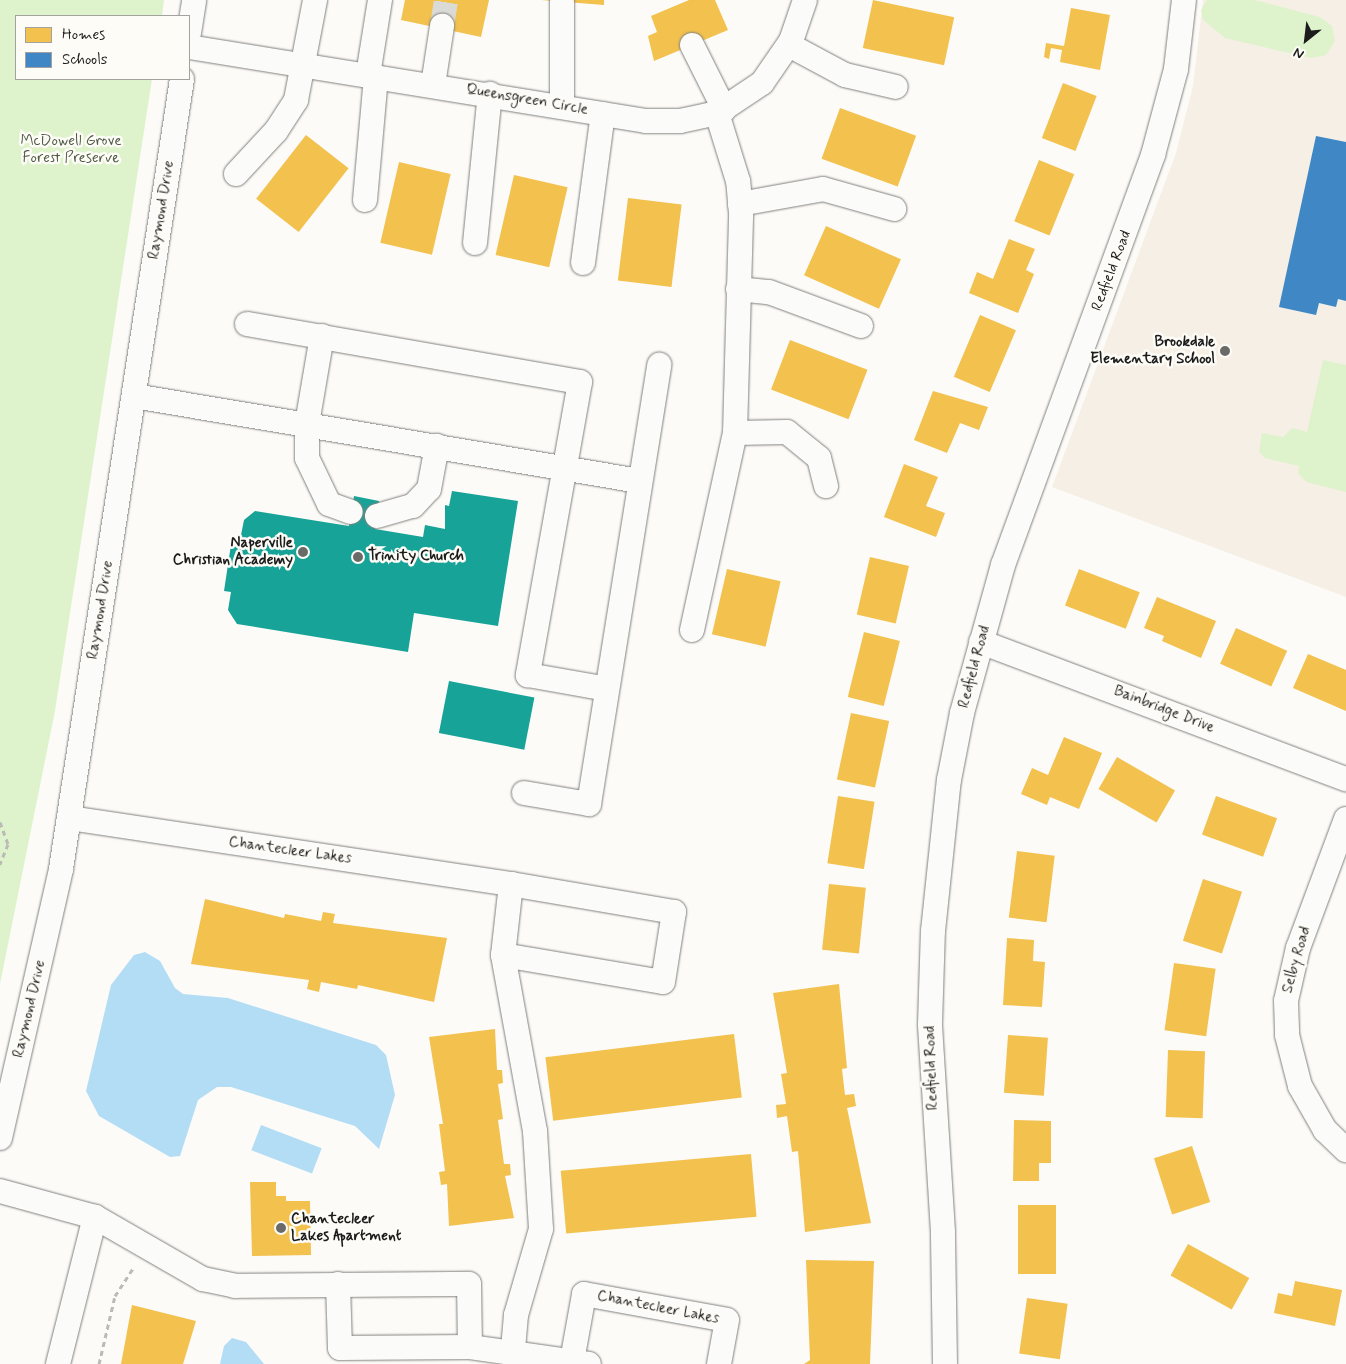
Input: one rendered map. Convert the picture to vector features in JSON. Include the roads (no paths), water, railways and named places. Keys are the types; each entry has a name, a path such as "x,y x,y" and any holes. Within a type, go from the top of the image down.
{"street":[{"path":"190,26 194,0"},
{"path":"236,174 276,131 296,100 305,65 315,0"},
{"path":"364,200 372,76 380,0"},
{"name":"Queensgreen Circle","path":"190,47 562,105 603,114 680,121 720,111 762,83 789,45 805,0"},
{"name":"Redfield Road","path":"945,1364 943,1232 930,1033 933,931 949,780 982,642 1033,478 1153,156 1176,69 1184,0"},
{"path":"562,2 562,105"},
{"path":"433,85 442,26"},
{"path":"692,45 720,111 738,181 740,204 735,433 692,630"},
{"path":"789,45 845,75 896,87"},
{"name":"Raymond Drive","path":"0,1138 69,818 182,80"},
{"path":"474,243 490,94"},
{"path":"583,263 603,114"},
{"path":"740,204 823,189 894,209"},
{"path":"737,300 769,292 861,326"},
{"path":"247,324 580,382 528,675 607,689"},
{"path":"322,336 306,424 307,458 317,486 329,504 351,512"},
{"path":"524,793 589,804 659,365"},
{"path":"134,396 639,481"},
{"path":"735,433 787,432 819,458 826,486"},
{"path":"377,516 414,506 429,489 437,446"},
{"name":"Bainbridge Drive","path":"982,642 1346,779"},
{"name":"Chantecleer Lakes","path":"69,818 511,884 674,912 663,982 503,955"},
{"name":"Selby Road","path":"1346,819 1293,964 1286,1002 1287,1035 1300,1086 1325,1130 1346,1150"},
{"path":"511,884 503,955 536,1131 540,1229 516,1316 512,1350"},
{"path":"0,1191 95,1217 203,1279 235,1286 469,1284 470,1347"},
{"path":"58,1364 95,1217"},
{"name":"Chantecleer Lakes","path":"338,1284 340,1348 470,1347 512,1350 580,1362 584,1294 727,1320 719,1364"}],"water":[{"path":"145,952 160,961 175,988 183,994 228,998 376,1045 386,1055 395,1095 379,1149 355,1126 231,1087 217,1087 198,1100 180,1156 170,1157 99,1116 86,1091 111,985 134,955"},
{"path":"261,1125 322,1148 312,1174 251,1150"},
{"path":"232,1338 246,1342 264,1364 220,1364 224,1346"}],"tunnel":[{"path":"442,26 446,0"}],"place":[{"name":"Brookdale Elementary School","path":"1225,351"},
{"name":"Naperville Christian Academy","path":"303,552"},
{"name":"Trinity Church","path":"358,557"},
{"name":"Chantecleer Lakes Apartment","path":"281,1228"}],"park label":[{"name":"McDowell Grove Forest Preserve","path":"71,150"}]}
